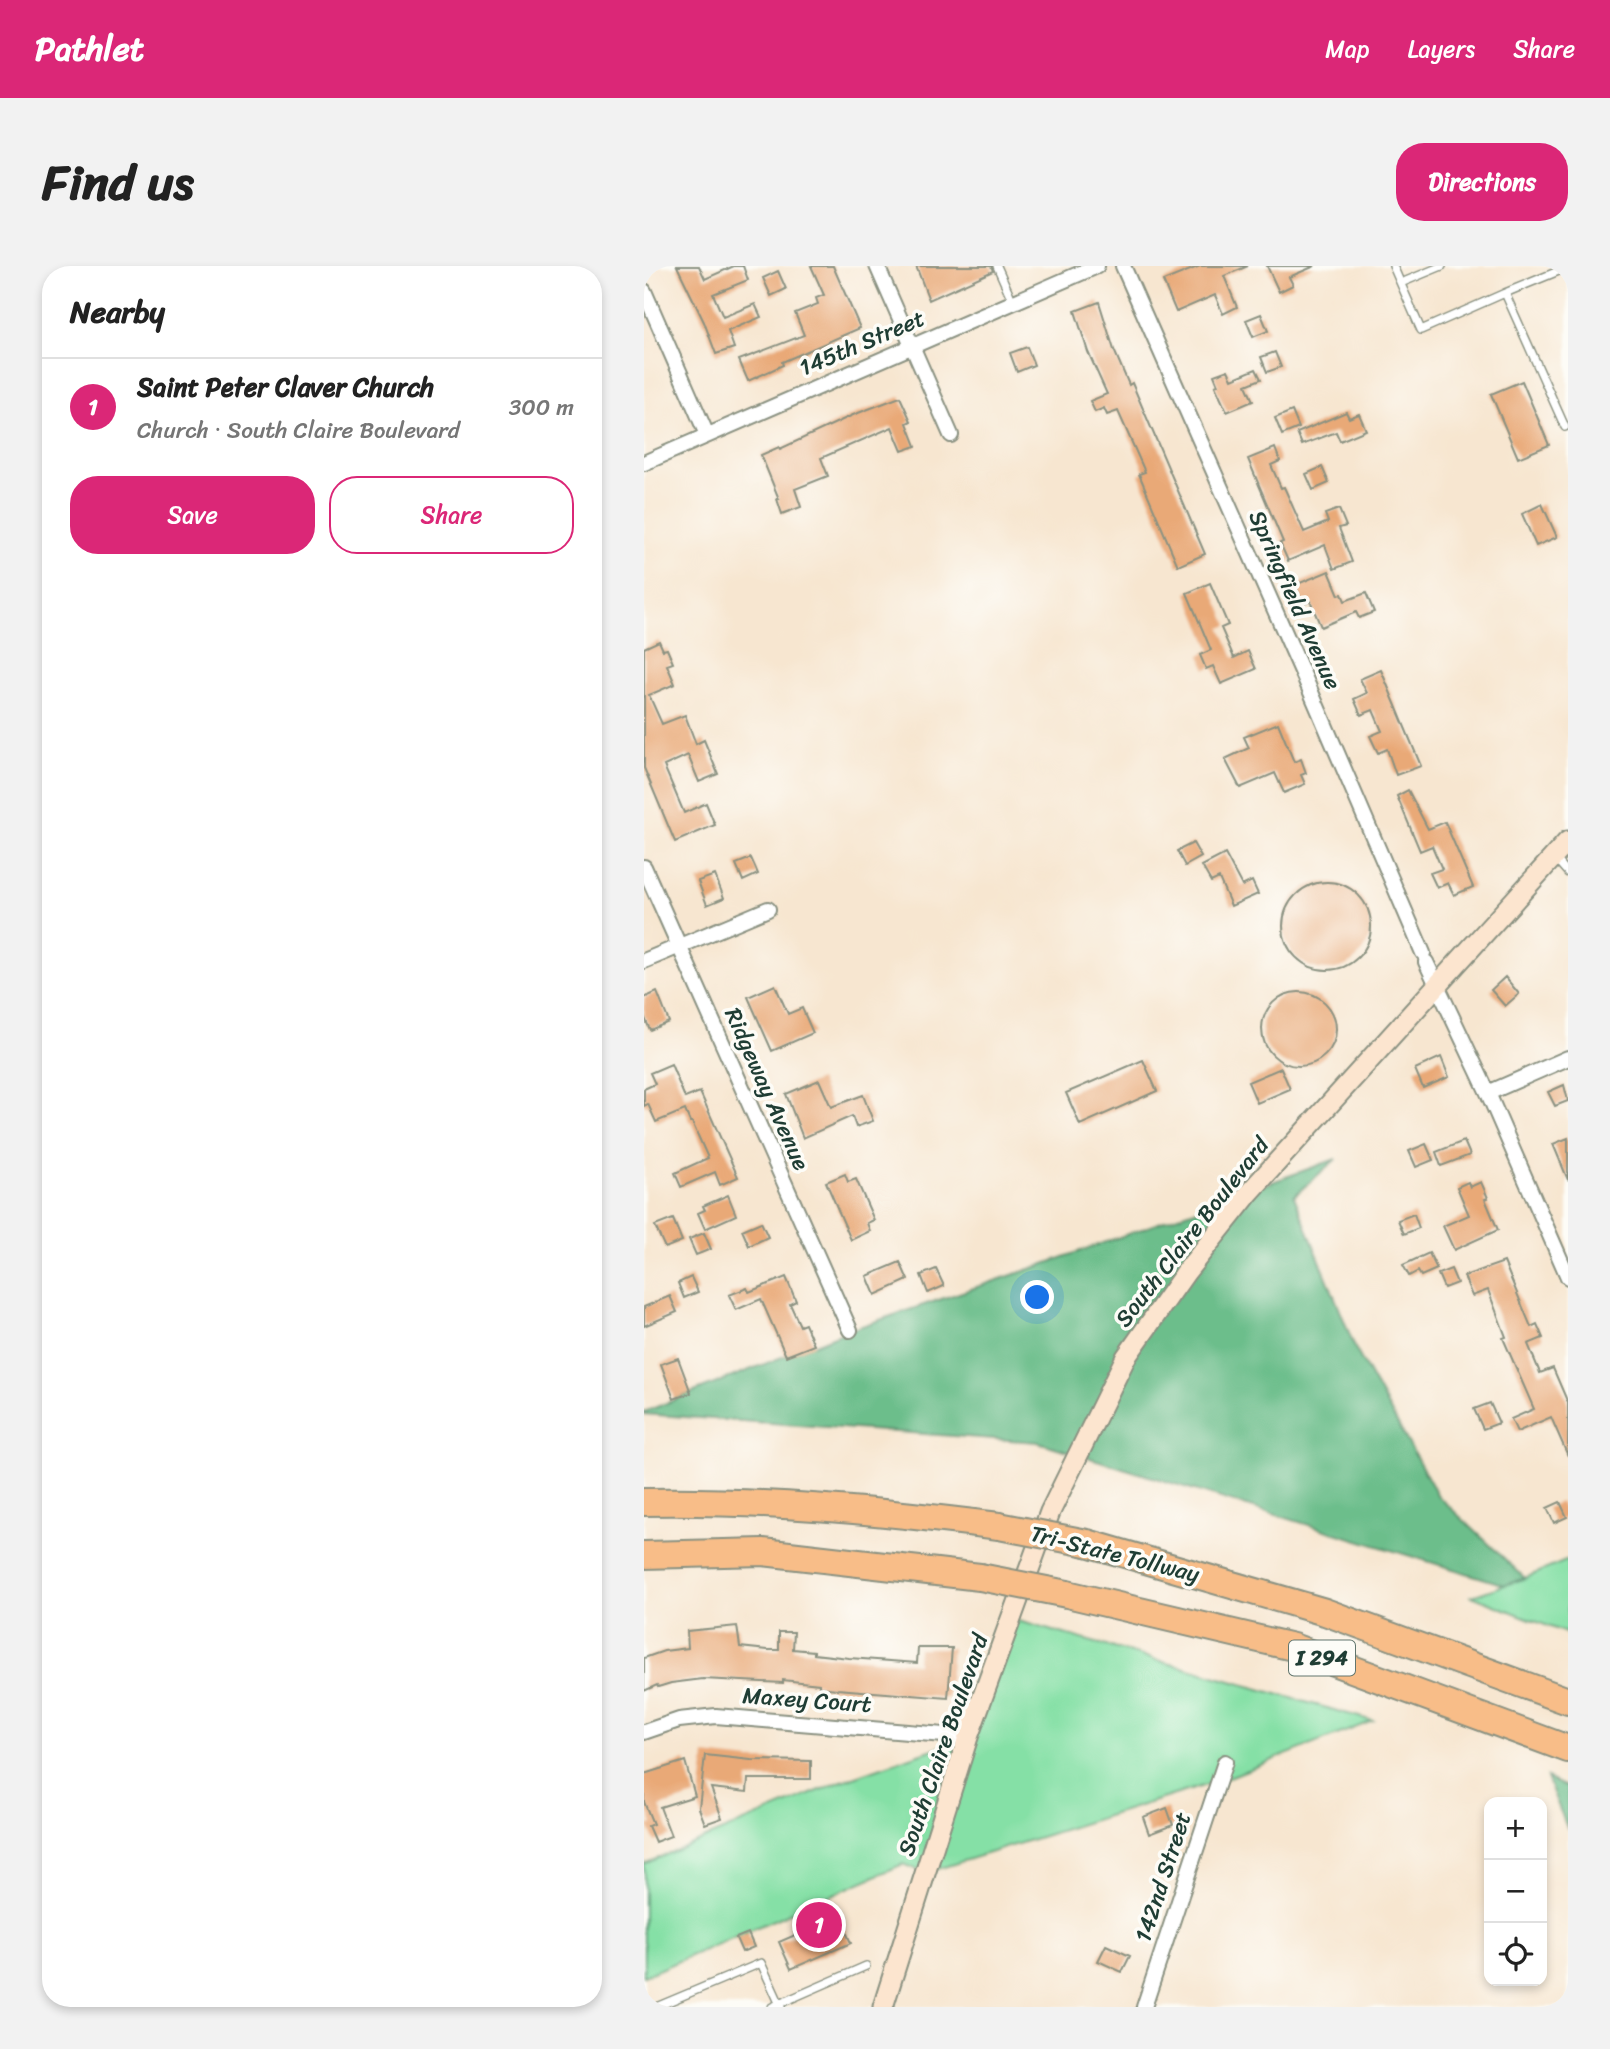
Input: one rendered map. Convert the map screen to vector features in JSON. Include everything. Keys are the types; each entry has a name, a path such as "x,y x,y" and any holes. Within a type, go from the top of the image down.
{"highway":[{"name":"Tri-State Tollway","path":"644,1502 716,1501 891,1512 999,1526 1087,1543 1325,1612 1568,1701"},
{"name":"I 294","path":"644,1555 763,1552 980,1577 1067,1594 1293,1647 1568,1749"}],"street":[{"path":"877,266 951,435"},
{"name":"145th Street","path":"644,463 1097,266"},
{"name":"Springfield Avenue","path":"1123,266 1425,958 1488,1093 1568,1277"},
{"path":"644,291 707,435"},
{"name":"South Claire Boulevard","path":"883,2007 968,1737 1050,1512 1126,1357 1186,1272 1249,1194 1568,841"},
{"name":"Ridgeway Avenue","path":"644,867 850,1330"},
{"path":"644,961 768,909"},
{"path":"1488,1093 1568,1058"},
{"name":"Maxey Court","path":"644,1732 679,1720 716,1716 968,1737"},
{"name":"142nd Street","path":"1144,2007 1225,1762"}],"lane":[{"path":"997,266 1013,303"},
{"path":"1393,266 1421,330 1564,269"},
{"path":"1401,283 1442,266"},
{"path":"1505,293 1566,427"},
{"path":"1554,857 1568,873"},
{"path":"656,2007 761,1963 778,2006 866,1966"}],"green space":[{"path":"1336,1159 1294,1196 1356,1350 1438,1496 1525,1578 1505,1585 1038,1442 644,1414 850,1330 1039,1266"},
{"path":"1568,1560 1568,1634 1472,1596 1525,1578"},
{"path":"1011,1619 1373,1721 1219,1781 925,1873 903,1864 644,1976 644,1864 842,1781 968,1737"},
{"path":"1547,1778 1568,1788 1568,1830"}],"building":[{"path":"677,266 699,266 705,279 734,266 743,266 748,280 713,294 723,317 755,304 761,317 728,331 734,348 716,354"},
{"path":"811,266 833,266 860,328 782,362 783,365 748,381 739,360 804,335 795,313 818,304 816,298 824,295"},
{"path":"916,266 991,266 993,271 929,300"},
{"path":"1200,266 1248,266 1224,276 1237,307 1223,314 1215,295 1176,312 1163,281"},
{"path":"1267,266 1315,266 1289,277 1293,285 1279,292"},
{"path":"778,271 786,289 771,296 763,278"},
{"path":"1099,302 1114,350 1129,385 1132,383 1205,554 1178,566 1139,474 1145,472 1118,411 1107,415 1104,408 1095,412 1090,401 1107,394 1088,352 1075,311"},
{"path":"1261,314 1268,331 1253,337 1246,320"},
{"path":"1027,347 1034,365 1017,372 1010,353"},
{"path":"1275,352 1281,367 1267,372 1261,357"},
{"path":"1256,369 1261,379 1246,385 1253,401 1227,412 1215,386 1218,385 1214,375 1228,370 1232,379"},
{"path":"1522,381 1549,445 1518,458 1491,394"},
{"path":"900,397 911,421 907,423 916,446 902,451 892,427 821,458 828,476 795,489 801,507 782,514 779,499 761,455"},
{"path":"1292,411 1299,428 1282,435 1275,418"},
{"path":"1346,412 1349,418 1359,414 1366,430 1340,441 1336,432 1302,445 1297,433"},
{"path":"1275,448 1280,461 1271,465 1304,532 1328,522 1325,514 1339,509 1346,526 1339,528 1352,562 1334,569 1325,545 1288,561 1280,543 1283,542 1248,459"},
{"path":"1322,467 1329,483 1313,490 1306,474"},
{"path":"1542,504 1557,537 1536,546 1522,514"},
{"path":"1329,571 1339,595 1342,594 1345,601 1366,593 1374,612 1359,618 1356,612 1321,627 1310,601 1303,604 1295,585"},
{"path":"1210,583 1228,625 1221,628 1234,658 1248,651 1256,669 1221,684 1213,666 1206,669 1200,655 1211,650 1187,593"},
{"path":"659,641 663,650 667,649 673,663 667,665 675,684 649,695 662,724 685,715 696,744 704,740 718,774 699,782 688,755 664,766 684,813 706,803 715,825 675,842 644,768 644,648"},
{"path":"1381,670 1421,766 1396,775 1387,749 1378,753 1370,736 1382,731 1373,710 1361,715 1354,699 1367,693 1360,679"},
{"path":"1278,723 1294,762 1301,759 1306,773 1301,775 1305,784 1284,793 1275,773 1240,788 1225,759 1249,748 1244,737"},
{"path":"1408,790 1428,829 1445,822 1473,887 1454,895 1448,883 1437,888 1430,873 1442,869 1432,846 1420,851 1397,796"},
{"path":"1193,843 1201,857 1185,866 1177,851"},
{"path":"1225,854 1242,886 1252,881 1258,894 1231,906 1219,878 1211,882 1202,866"},
{"path":"751,858 758,874 743,881 736,864"},
{"path":"715,875 724,898 707,905 698,881"},
{"path":"1327,882 1344,886 1358,895 1367,909 1371,926 1367,943 1358,957 1344,966 1327,970 1310,966 1296,957 1287,943 1283,926 1287,909 1296,895 1310,886"},
{"path":"1505,977 1519,994 1505,1006 1491,990"},
{"path":"775,985 788,1014 802,1008 813,1033 772,1051 748,997"},
{"path":"657,992 669,1022 650,1030 644,1016 644,998"},
{"path":"1299,992 1313,995 1325,1003 1333,1015 1336,1029 1333,1043 1325,1055 1313,1063 1299,1066 1285,1063 1273,1055 1265,1043 1262,1029 1265,1015 1273,1003 1285,995"},
{"path":"1441,1057 1449,1077 1423,1088 1415,1069"},
{"path":"1143,1060 1157,1091 1080,1125 1066,1093"},
{"path":"671,1064 685,1098 700,1092 738,1177 720,1185 715,1172 681,1187 675,1173 708,1158 692,1122 685,1110 656,1122 648,1104 644,1106 644,1089 655,1084 650,1073"},
{"path":"1281,1068 1290,1089 1257,1103 1248,1082"},
{"path":"819,1080 831,1107 863,1095 873,1121 856,1127 852,1116 803,1138 786,1094"},
{"path":"1564,1085 1568,1101 1555,1106 1548,1092"},
{"path":"1568,1138 1568,1180 1553,1144"},
{"path":"1464,1141 1470,1155 1441,1166 1436,1152"},
{"path":"1426,1144 1433,1160 1416,1167 1409,1151"},
{"path":"845,1174 848,1182 856,1179 874,1220 867,1223 870,1231 851,1240 826,1182"},
{"path":"1468,1182 1470,1187 1481,1182 1498,1230 1454,1250 1443,1226 1469,1215 1457,1187"},
{"path":"728,1195 736,1215 705,1229 698,1213 705,1210 703,1206"},
{"path":"1414,1214 1419,1228 1404,1234 1398,1220"},
{"path":"673,1219 682,1241 665,1248 655,1226"},
{"path":"761,1222 768,1237 749,1246 742,1230"},
{"path":"704,1233 711,1249 696,1255 689,1239"},
{"path":"1429,1253 1437,1269 1421,1276 1418,1271 1409,1276 1403,1265"},
{"path":"900,1262 908,1280 875,1295 867,1276"},
{"path":"1504,1262 1531,1327 1537,1324 1543,1338 1528,1344 1540,1373 1553,1368 1568,1403 1568,1456 1551,1417 1517,1432 1511,1419 1534,1409 1503,1338 1506,1337 1488,1290 1472,1296 1464,1276"},
{"path":"936,1269 944,1286 928,1293 921,1275"},
{"path":"1451,1269 1457,1283 1444,1288 1438,1274"},
{"path":"691,1277 698,1292 684,1298 678,1283"},
{"path":"786,1277 796,1301 790,1304 800,1326 805,1324 814,1345 786,1356 761,1299 736,1310 729,1295 747,1288 749,1292"},
{"path":"670,1296 677,1312 644,1326 644,1307"},
{"path":"678,1358 691,1393 674,1399 661,1364"},
{"path":"1490,1403 1499,1423 1483,1429 1474,1409"},
{"path":"1560,1502 1567,1517 1554,1523 1547,1508"},
{"path":"737,1626 740,1647 768,1650 779,1650 779,1632 794,1632 793,1649 849,1658 917,1663 918,1648 952,1648 948,1698 837,1689 783,1680 783,1683 703,1679 658,1687 657,1685 644,1691 644,1658 664,1651 688,1648 687,1631"},
{"path":"705,1755 751,1760 811,1761 811,1779 748,1779 747,1792 711,1788 722,1818 705,1824 699,1808"},
{"path":"685,1761 695,1796 660,1807 671,1836 655,1842 648,1826 653,1824 644,1802 644,1774"},
{"path":"1167,1808 1173,1825 1149,1834 1143,1817"},
{"path":"839,1916 851,1943 791,1969 779,1942"},
{"path":"748,1933 754,1947 742,1952 736,1938"},
{"path":"1106,1945 1130,1956 1122,1972 1098,1961"}],"place":[{"name":"Saint Peter Claver Church","path":"819,1925"}]}
